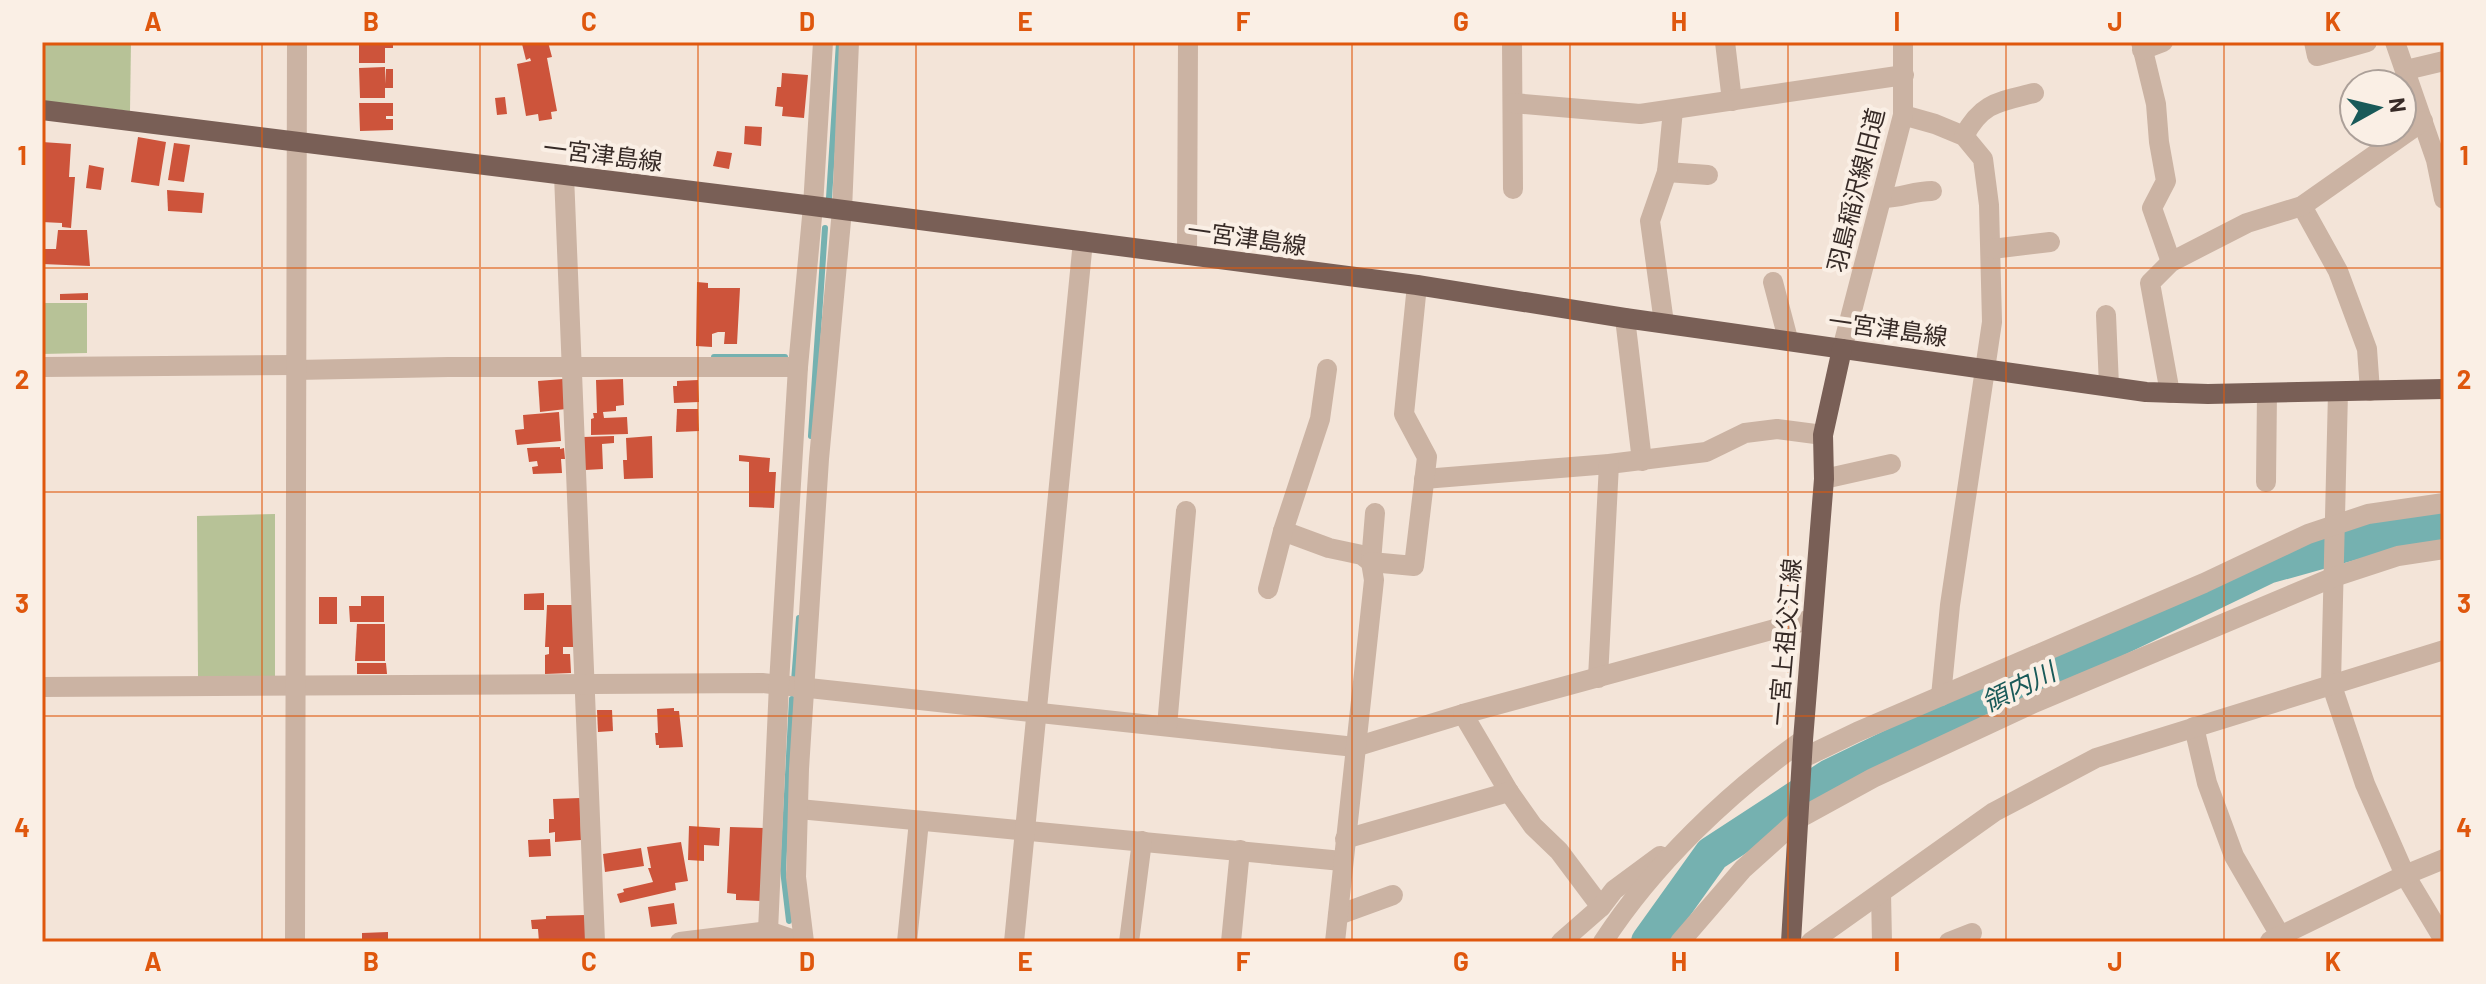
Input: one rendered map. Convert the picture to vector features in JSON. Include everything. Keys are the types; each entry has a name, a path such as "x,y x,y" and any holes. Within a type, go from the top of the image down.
{"main road":[{"name":"一宮津島線","path":"42,110 1417,285 1625,318 2109,386 2170,393 2444,389"},
{"name":"一宮上祖父江線","path":"1791,942 1824,479 1823,435 1842,349"}],"street":[{"path":"295,942 297,42"},
{"path":"768,931 798,367 813,206 823,42"},
{"path":"680,942 768,931 802,942 796,877 804,688 819,459 842,210 849,42"},
{"path":"1187,255 1188,42"},
{"path":"1512,42 1513,189"},
{"path":"1725,42 1732,101"},
{"name":"羽島稲沢線旧道","path":"1842,349 1903,115 1903,42"},
{"path":"2163,42 2141,46 2156,104 2166,181 2152,208 2171,262"},
{"path":"2314,42 2317,56 2367,42"},
{"path":"2395,42 2405,68"},
{"path":"2414,68 2444,61"},
{"path":"1513,103 1640,114 1904,75"},
{"path":"1964,136 1973,119 1991,104 2034,93"},
{"path":"2418,106 2436,160 2444,199"},
{"path":"1664,323 1650,221 1667,172 1673,110"},
{"path":"1903,115 1964,136 1983,159 1992,249 1992,322 1963,511 1941,696"},
{"path":"2170,393 2150,283 2171,262 2247,223 2302,206 2423,121"},
{"path":"1667,172 1708,175"},
{"path":"564,175 595,942"},
{"path":"1883,198 1900,198 1921,185"},
{"path":"2302,206 2338,271 2367,349 2370,391"},
{"path":"1014,942 1083,241"},
{"path":"1992,249 2050,242"},
{"path":"1773,282 1788,339"},
{"path":"1283,531 1329,548 1362,555 1371,562 1414,566 1427,457 1404,414 1417,285"},
{"path":"2106,315 2109,386"},
{"path":"1625,318 1642,461"},
{"path":"42,367 798,367"},
{"path":"1268,589 1283,531 1320,419 1327,369"},
{"path":"2338,392 2331,683 2365,784 2405,875 2444,940"},
{"path":"2266,482 2267,393"},
{"path":"1424,479 1642,461 1706,452 1745,433 1777,429 1823,435"},
{"path":"1598,678 1609,464"},
{"path":"1824,479 1891,464"},
{"path":"1603,942 1653,877 1702,825 1753,778 2335,526 2368,514 2444,503"},
{"path":"1167,726 1186,511"},
{"path":"1335,942 1374,580 1371,562 1375,513"},
{"path":"1680,942 1743,869 1800,814 2034,703 2334,574 2398,556 2444,549"},
{"path":"42,687 779,684 1355,747 1463,714 1812,619"},
{"path":"1811,942 1994,812 2096,758 2444,650"},
{"path":"1463,714 1533,826 1559,851 1601,907"},
{"path":"2194,727 2207,783 2234,856 2278,940 2405,875 2444,859"},
{"path":"1345,839 1509,792"},
{"path":"799,809 1342,861"},
{"path":"907,942 919,821"},
{"path":"1561,942 1601,907 1614,890 1702,825"},
{"path":"1129,942 1142,841"},
{"path":"1231,942 1240,850"},
{"path":"1881,893 1882,942"},
{"path":"1338,915 1393,895"},
{"path":"1949,942 1972,933"}],"green space":[{"path":"42,42 131,42 130,111 42,101"},
{"path":"42,303 87,303 87,353 42,354"},
{"path":"275,514 275,679 198,677 197,516"}],"building":[{"path":"359,42 393,42 393,48 385,48 385,63 359,63"},
{"path":"524,42 548,42 552,57 547,58 557,111 551,112 552,119 539,121 538,114 526,116 517,64 531,61 530,58 526,60"},
{"path":"385,67 385,84 386,69 393,69 393,88 385,88 385,98 360,98 359,68"},
{"path":"782,73 808,75 804,118 782,116 783,107 775,106"},
{"path":"505,97 507,114 497,115 495,98"},
{"path":"359,103 393,103 393,116 386,116 386,119 393,119 393,130 360,131"},
{"path":"745,126 762,127 761,146 744,144"},
{"path":"138,137 166,142 159,186 131,182"},
{"path":"42,142 71,144 69,177 75,177 71,228 62,227 62,223 42,222"},
{"path":"174,143 190,145 184,182 168,180"},
{"path":"717,151 732,153 729,169 713,166"},
{"path":"89,165 104,168 101,190 86,188"},
{"path":"167,190 204,193 202,213 168,211"},
{"path":"58,230 87,230 90,266 42,264 42,240 45,240 45,249 56,249"},
{"path":"697,282 708,283 708,288 740,288 737,344 724,344 725,332 718,332 712,334 712,347 696,346"},
{"path":"88,293 88,300 60,300 60,294"},
{"path":"563,379 566,409 540,412 538,381"},
{"path":"623,379 624,405 616,406 616,411 603,412 604,418 627,417 628,434 591,435 591,419 594,418 593,413 597,413 596,380"},
{"path":"698,380 699,402 674,403 673,386 677,386 677,381"},
{"path":"677,409 698,409 699,431 676,432"},
{"path":"559,412 561,441 517,445 515,430 524,429 523,415"},
{"path":"614,436 614,443 602,444 603,469 585,470 583,437"},
{"path":"652,436 653,478 624,479 626,438"},
{"path":"527,448 564,448 565,459 561,459 562,473 533,474 532,467 538,466 537,461 529,462"},
{"path":"739,455 770,458 769,472 776,472 774,508 749,507 749,462 739,461"},
{"path":"544,593 544,610 524,610 524,594"},
{"path":"361,596 384,596 384,622 350,622 349,606 361,606"},
{"path":"319,597 337,597 337,624 319,624"},
{"path":"547,605 573,605 577,647 563,647 563,654 570,654 571,673 545,674 545,655 549,654 549,647 545,647"},
{"path":"357,624 385,624 385,661 355,661"},
{"path":"357,663 386,663 387,674 357,674"},
{"path":"674,708 674,711 679,711 683,747 659,748 655,733 658,733 657,709"},
{"path":"597,710 612,710 613,731 598,732"},
{"path":"580,798 581,840 555,842 555,832 549,833 549,819 554,819 553,799"},
{"path":"689,826 720,828 719,846 704,845 704,861 688,860"},
{"path":"730,827 764,828 761,901 736,900 736,894 727,893"},
{"path":"550,839 551,856 529,857 528,840"},
{"path":"681,842 688,881 675,883 676,890 620,903 617,894 624,892 623,889 653,882 648,868 651,868 647,847"},
{"path":"641,848 644,866 605,872 603,854"},
{"path":"674,903 677,924 651,927 648,907"},
{"path":"586,915 588,942 539,942 538,929 532,929 531,920 546,919 546,916"},
{"path":"388,932 388,942 362,942 362,933"}],"waterway":[{"path":"829,198 839,42"},
{"path":"811,436 825,228"},
{"path":"714,357 785,357"},
{"name":"領内川","path":"1649,942 1712,854 1830,777 2267,566 2371,537 2444,523"},
{"path":"794,681 799,618"},
{"path":"789,921 783,870 792,699"}]}
